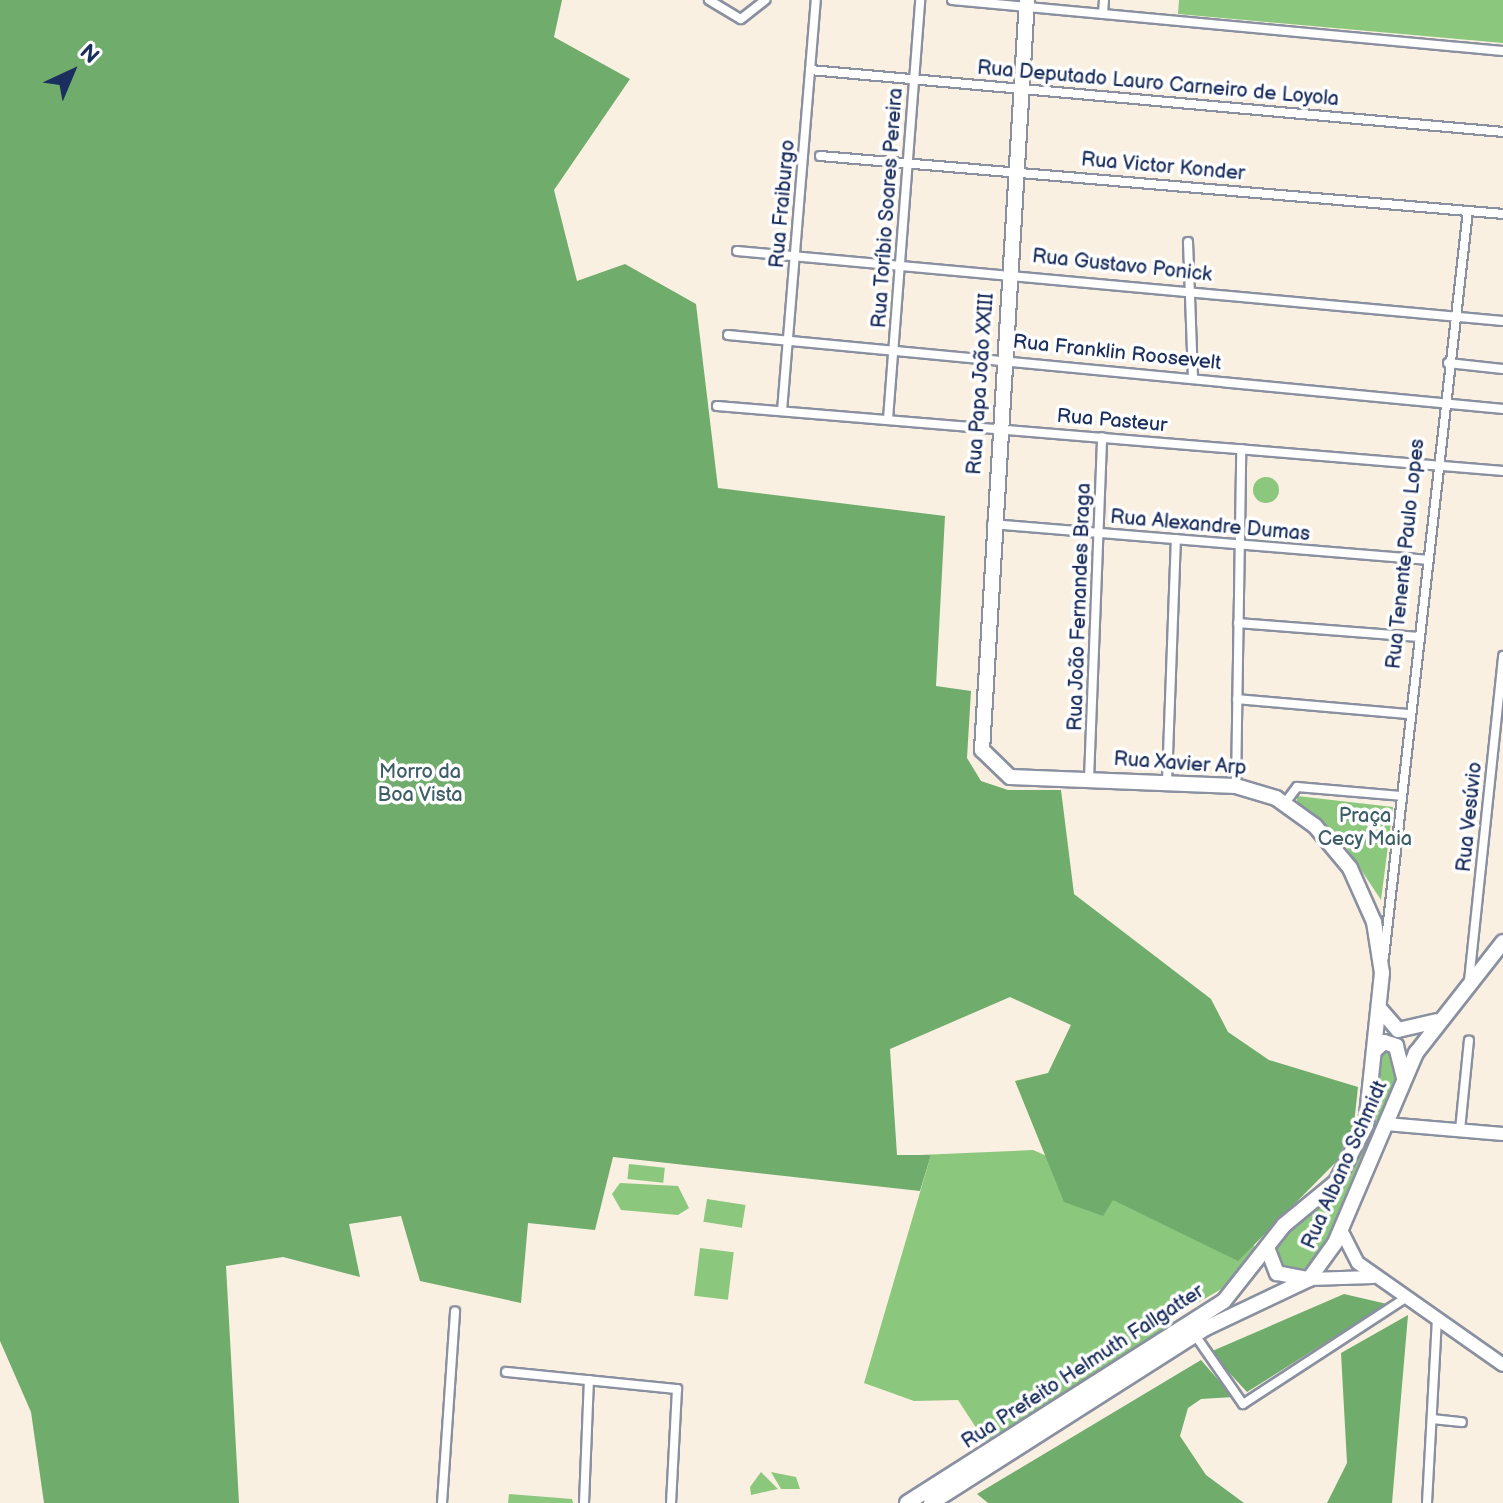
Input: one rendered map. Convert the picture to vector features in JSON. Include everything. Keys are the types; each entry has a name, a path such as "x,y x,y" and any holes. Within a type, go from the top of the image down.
{"main road":[{"name":"Rua Papa João XXIII","path":"992,766 978,731 1026,3"},
{"name":"Rua Xavier Arp","path":"992,766 1019,778 1236,786 1285,803"},
{"path":"1285,803 1338,851 1368,906 1382,973"},
{"name":"Rua Albano Schmidt","path":"931,1503 1195,1335 1309,1279 1341,1230 1404,1081 1436,1021 1503,942"},
{"name":"Rua Tenente Paulo Lopes","path":"1268,1250 1358,1151 1375,1050 1382,973"},
{"path":"1379,1008 1398,1030 1436,1021"},
{"path":"1375,1050 1384,1042 1396,1046 1404,1081"},
{"path":"1386,1124 1503,1134"},
{"path":"1341,1230 1351,1256 1503,1365"},
{"path":"1268,1250 1277,1273 1309,1279 1354,1273 1383,1281"},
{"name":"Rua Prefeito Helmuth Fallgatter","path":"907,1503 1215,1307 1268,1250"}],"street":[{"path":"709,0 741,19 765,0"},
{"name":"Rua Fraiburgo","path":"782,411 816,0"},
{"name":"Rua Toríbio Soares Pereira","path":"888,419 920,0"},
{"path":"952,0 1026,3 1103,14 1503,51"},
{"path":"1103,14 1104,0"},
{"name":"Rua Deputado Lauro Carneiro de Loyola","path":"810,70 1503,132"},
{"name":"Rua Victor Konder","path":"820,156 1015,169 1503,214"},
{"name":"Rua Tenente Paulo Lopes","path":"1382,973 1435,466 1468,211"},
{"path":"1188,242 1193,377"},
{"name":"Rua Gustavo Ponick","path":"737,251 1008,271 1503,321"},
{"name":"Rua Franklin Roosevelt","path":"728,335 1003,357 1503,409"},
{"path":"1448,363 1503,369"},
{"name":"Rua Pasteur","path":"717,406 1503,471"},
{"name":"Rua João Fernandes Braga","path":"1089,779 1102,437"},
{"path":"1236,786 1241,449"},
{"name":"Rua Alexandre Dumas","path":"991,524 1426,560"},
{"path":"1167,782 1176,539"},
{"path":"1238,623 1418,637"},
{"name":"Rua Vesúvio","path":"1469,982 1503,656"},
{"path":"1237,699 1409,714"},
{"path":"1285,803 1297,787 1401,796"},
{"path":"1368,906 1390,901"},
{"path":"1460,1130 1469,1040"},
{"path":"1195,1335 1243,1404 1407,1297"},
{"path":"442,1503 455,1311"},
{"path":"1427,1503 1437,1318"},
{"path":"506,1372 677,1389 671,1503"},
{"path":"584,1503 589,1380"},
{"path":"1432,1419 1462,1422"}],"green space":[{"name":"Morro da Boa Vista","path":"0,0 562,0 554,37 630,79 554,190 577,281 625,264 696,304 718,488 945,516 936,686 971,691 967,758 981,781 1008,790 1061,790 1074,894 1211,999 1228,1032 1269,1060 1358,1087 1354,1124 1337,1161 1238,1261 1113,1200 1103,1216 1064,1202 1015,1081 1048,1073 1071,1025 1010,997 890,1049 897,1155 931,1155 920,1191 613,1157 595,1230 528,1223 521,1303 420,1281 401,1216 349,1224 360,1277 283,1257 226,1266 239,1503 44,1503 31,1412 0,1341"},
{"path":"1179,0 1503,0 1503,43 1178,14"},
{"path":"1266,477 1275,481 1279,490 1275,499 1266,503 1257,499 1253,490 1257,481"},
{"name":"Praça Cecy Maia","path":"1297,796 1393,807 1381,900 1346,847 1297,805"},
{"path":"1390,1046 1400,1081 1335,1231 1303,1272 1281,1269 1274,1252 1281,1238 1340,1185 1359,1157 1372,1125 1379,1053"},
{"path":"1033,1150 1255,1246 1223,1288 1167,1321 1166,1331 986,1443 958,1400 914,1401 864,1383 931,1155 897,1156"},
{"path":"629,1164 665,1168 663,1183 627,1179"},
{"path":"620,1183 678,1186 689,1208 678,1215 621,1210 612,1194"},
{"path":"707,1199 746,1205 742,1228 703,1222"},
{"path":"700,1248 734,1252 728,1300 694,1296"},
{"path":"1344,1294 1387,1304 1247,1392 1210,1352"},
{"path":"1408,1315 1392,1503 1327,1503 1347,1463 1341,1353"},
{"path":"1201,1360 1233,1397 1201,1399 1188,1408 1180,1436 1206,1475 1244,1503 988,1503 977,1494"},
{"path":"761,1472 778,1489 751,1495 750,1487"},
{"path":"771,1472 796,1477 800,1489 781,1489"},
{"path":"509,1494 572,1499 573,1503 508,1503"}]}
